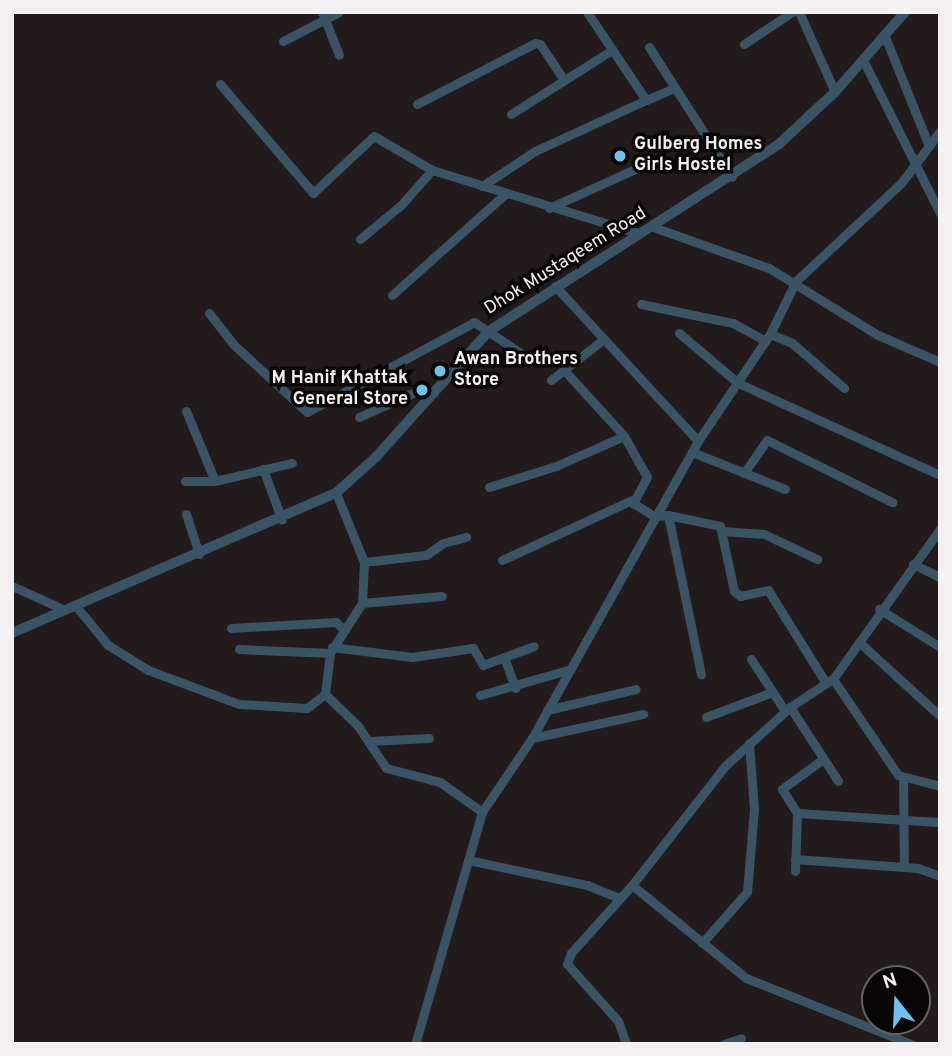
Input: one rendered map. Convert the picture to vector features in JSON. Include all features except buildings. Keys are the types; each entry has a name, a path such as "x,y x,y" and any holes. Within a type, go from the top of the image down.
{"street":[{"path":"283,41 323,15 339,12"},
{"path":"587,12 646,100"},
{"path":"744,44 792,12"},
{"path":"799,12 835,92"},
{"name":"Dhok Mustaqeem Road","path":"12,633 282,520 336,493 434,393 489,331 638,233 653,227 733,177 779,144 835,92 905,12"},
{"path":"323,15 338,55"},
{"path":"884,34 929,146"},
{"path":"418,104 535,43 540,44 564,80"},
{"path":"649,47 733,177"},
{"path":"511,114 612,50"},
{"path":"863,60 940,213"},
{"path":"220,84 313,193 374,136 432,170 549,208 638,233"},
{"path":"482,186 535,151 674,88"},
{"path":"416,1041 482,812 532,738 654,516 698,441 767,338 796,281 914,166 940,131"},
{"path":"549,208 646,164"},
{"path":"360,239 401,205 432,170"},
{"path":"392,295 506,193"},
{"path":"653,227 796,281 878,335 940,362"},
{"path":"555,286 698,441"},
{"path":"641,304 733,323 767,338 792,344 845,388"},
{"path":"209,313 233,345 307,412 474,322 525,356"},
{"path":"679,333 738,383 940,475"},
{"path":"551,380 604,339"},
{"path":"502,560 632,500 647,477 624,436 564,370"},
{"path":"359,417 417,391 434,393"},
{"path":"186,411 215,481"},
{"path":"489,488 556,466 624,436"},
{"path":"744,473 767,440 892,502"},
{"path":"692,452 785,489"},
{"path":"185,481 215,481 292,463"},
{"path":"264,469 282,520"},
{"path":"12,586 70,607 108,645 130,661 239,704 307,708 325,694 331,650 342,628 362,603 364,562 355,530 336,493"},
{"path":"632,500 654,516 668,515 717,524 722,531 734,591 740,596 768,590 829,681 903,777 904,866"},
{"path":"186,514 199,554"},
{"path":"668,515 701,675"},
{"path":"626,1044 618,1021 567,964 571,953 632,885 748,743 788,709 829,681 940,529"},
{"path":"722,531 764,534 817,559"},
{"path":"364,562 426,555 466,537"},
{"path":"913,564 940,577"},
{"path":"362,603 442,596"},
{"path":"879,609 940,647"},
{"path":"231,628 336,622 342,628"},
{"path":"859,642 940,716"},
{"path":"239,649 331,650 412,657 473,648 483,665 534,646"},
{"path":"504,657 515,688"},
{"path":"751,659 770,693 788,709 838,781"},
{"path":"480,695 515,688 568,670"},
{"path":"547,710 636,689"},
{"path":"706,717 770,693"},
{"path":"325,694 369,741 386,768 440,782 482,812"},
{"path":"532,738 643,714"},
{"path":"369,741 429,738"},
{"path":"702,943 747,892 754,809 748,743"},
{"path":"795,871 797,813 782,789 824,759"},
{"path":"903,777 940,786"},
{"path":"797,813 938,822"},
{"path":"795,859 904,866 940,876"},
{"path":"468,860 587,885 620,898"},
{"path":"632,885 746,978 905,1043"},
{"path":"724,1044 741,1038"}],"place":[{"name":"Gulberg Homes Girls Hostel","path":"620,156"},
{"name":"Awan Brothers Store","path":"440,371"},
{"name":"M Hanif Khattak General Store","path":"422,390"}]}
